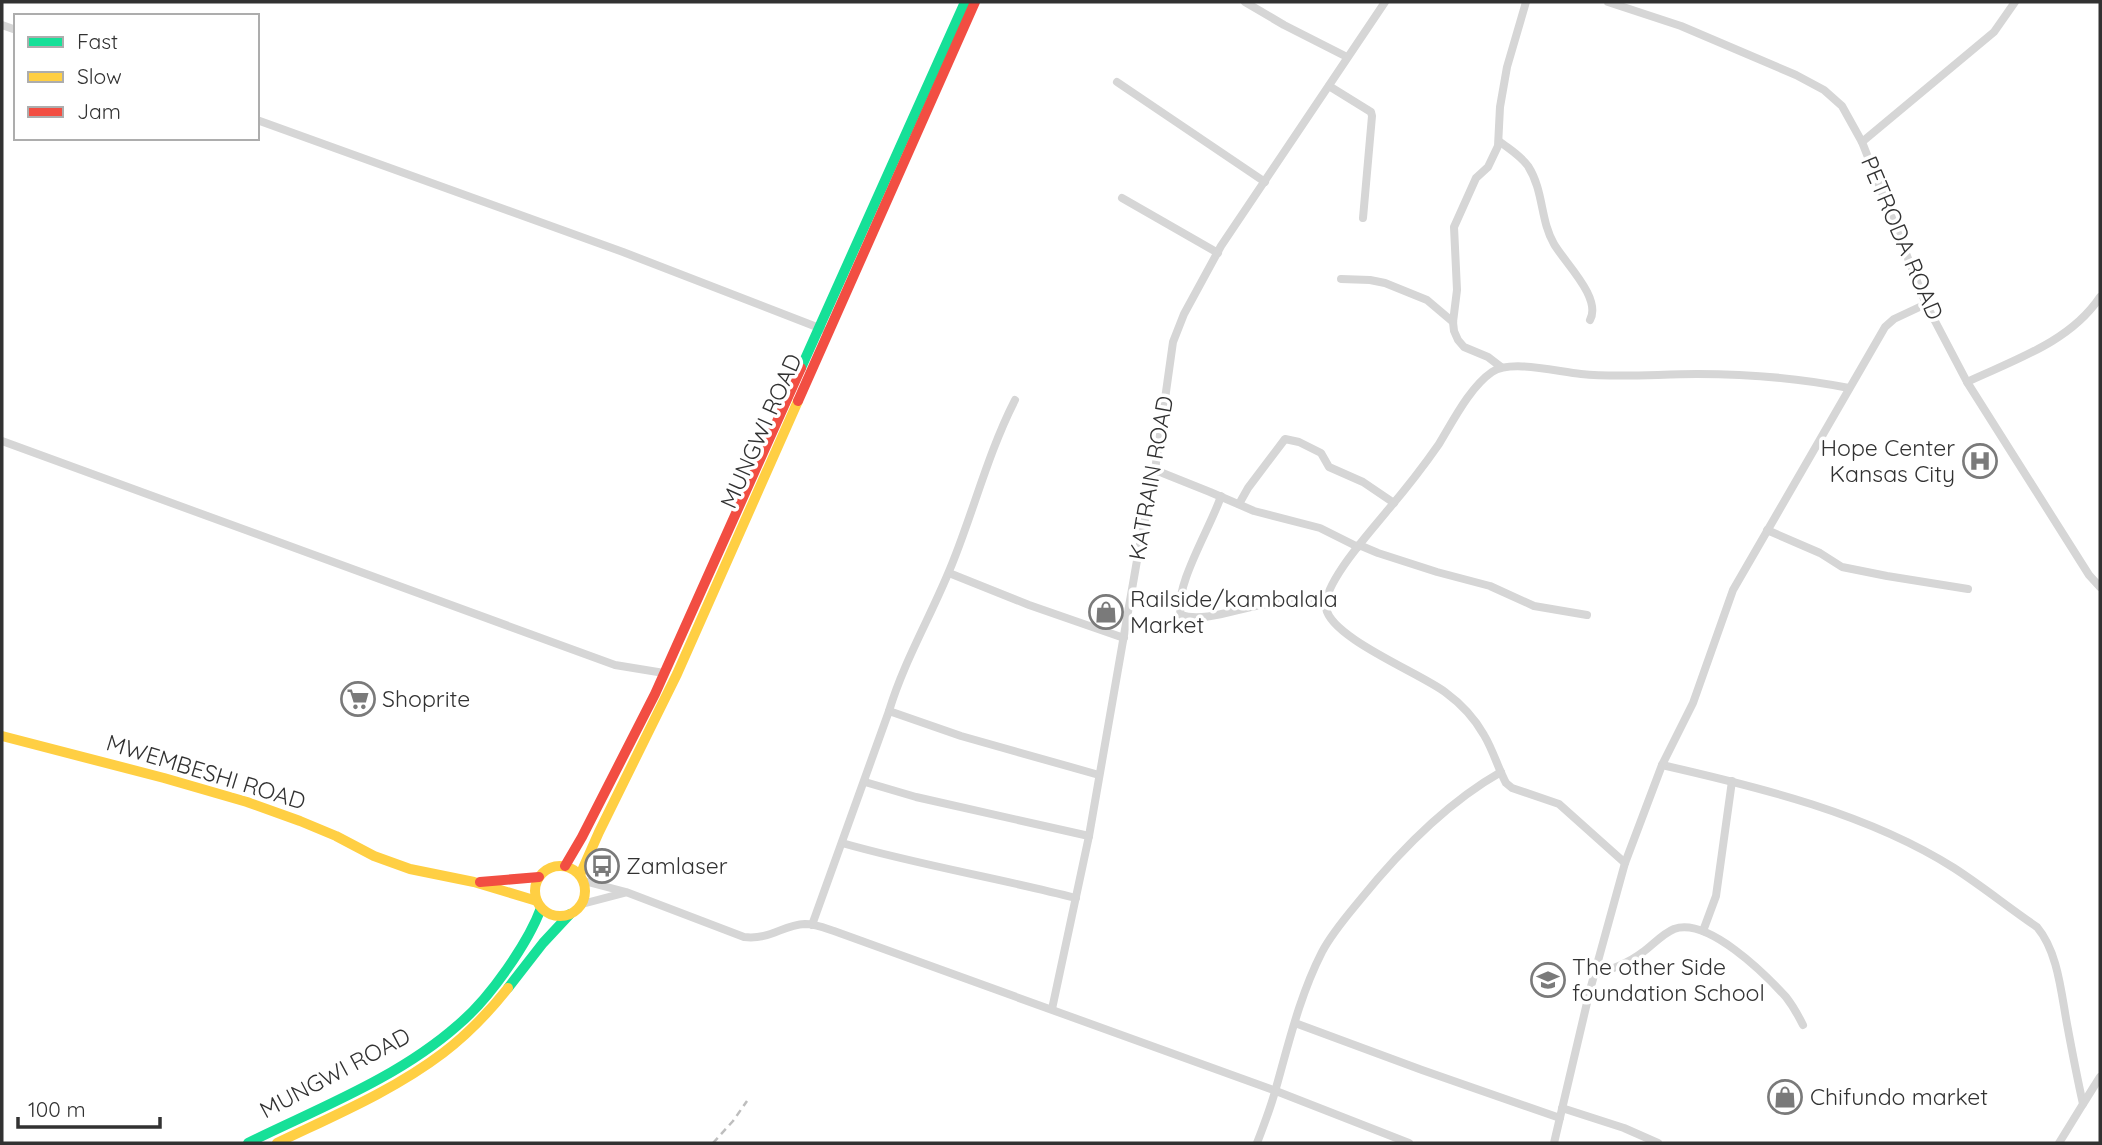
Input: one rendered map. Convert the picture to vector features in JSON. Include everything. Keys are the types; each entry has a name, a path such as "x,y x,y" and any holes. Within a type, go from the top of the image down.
{"main road":[{"name":"MUNGWI ROAD","path":"582,878 599,832 677,674 965,2"},
{"name":"MUNGWI ROAD","path":"565,866 664,673 975,2"},
{"name":"MWEMBESHI ROAD","path":"2,736 247,802 300,821 374,856 410,869 474,882"},
{"path":"565,866 576,870 582,878 585,897 582,904 570,914 558,916 546,912 539,904 535,889 539,877 550,867 565,866"},
{"path":"474,882 539,877"},
{"path":"474,882 539,904"},
{"name":"MUNGWI ROAD","path":"248,1143 388,1074 451,1031 478,1005 513,960 532,932 539,904"},
{"name":"MUNGWI ROAD","path":"277,1143 375,1095 447,1051 488,1012 544,941 570,914"}],"street":[{"path":"1245,2 1347,57"},
{"name":"KATRAIN ROAD","path":"1052,1009 1089,835 1155,470 1173,342 1184,314 1218,253 1385,2"},
{"path":"1501,368 1488,356 1461,344 1454,331 1457,290 1454,226 1476,178 1492,160 1499,141 1500,107 1507,67 1526,2"},
{"name":"PETRODA ROAD","path":"1608,2 1682,26 1796,75 1824,90 1842,106 1862,142 1926,304 1967,382 2074,552 2100,587"},
{"path":"1862,142 1994,32 2015,2"},
{"path":"1117,82 1265,182"},
{"path":"1329,86 1371,112 1363,218"},
{"path":"259,121 623,252 824,330"},
{"path":"1499,141 1522,159 1537,182 1550,236 1591,299 1593,311 1590,320"},
{"path":"1122,198 1218,253"},
{"path":"1341,279 1379,282 1423,298 1453,323"},
{"path":"1967,382 2064,335 2100,297"},
{"path":"1554,1143 1594,975 1625,863 1662,765 1693,703 1733,590 1885,327 1894,319 1926,304"},
{"path":"1625,863 1559,804 1512,788 1506,783 1484,735 1457,702 1443,691 1370,650 1342,629 1326,608 1328,592 1358,546 1436,447 1480,381 1501,368 1634,377 1693,374 1768,376 1849,388"},
{"path":"813,925 907,661 949,573 1003,424 1015,400"},
{"path":"1239,504 1285,439 1299,442 1321,453 1329,467 1363,482 1394,503"},
{"path":"2,441 615,665 664,673"},
{"path":"1155,470 1264,515 1320,528 1358,546 1490,586 1534,606 1587,615"},
{"path":"1221,496 1215,515 1192,561 1184,587 1181,615 1192,618 1265,604 1326,600"},
{"path":"1767,530 1819,552 1842,567 1968,589"},
{"path":"949,573 1028,605 1124,638"},
{"path":"889,711 961,736 1099,775"},
{"path":"1662,765 1732,781 1863,822 1953,867 2037,927 2050,947 2083,1104"},
{"path":"1257,1143 1276,1091 1304,994 1323,951 1340,924 1404,851 1457,801 1501,772"},
{"path":"1703,932 1716,896 1732,781"},
{"path":"865,782 916,797 1089,835"},
{"path":"842,843 900,860 1026,885 1076,898"},
{"path":"582,878 744,937 757,939 794,926 813,925 1052,1009 1409,1143"},
{"path":"582,904 626,892"},
{"path":"1594,975 1614,969 1634,958 1673,929 1690,928 1716,936 1760,971 1787,998 1803,1025"},
{"path":"1295,1023 1560,1118"},
{"path":"2059,1143 2100,1077"},
{"path":"1562,1108 1625,1128 1658,1143"}],"railway":[{"path":"713,1143 747,1101"}],"traffic: fast":[{"path":"801,368 965,2"},
{"path":"248,1143 357,1091 435,1044 472,1012 496,984 526,939 541,908"},
{"path":"508,988 570,914"}],"traffic: slow":[{"path":"580,875 677,674 798,401"},
{"path":"2,736 247,802 300,821 374,856 410,869 474,882 537,901"},
{"path":"560,866 578,873 585,891 578,909 560,916 542,909 535,891 542,873 560,866"},
{"path":"277,1143 362,1102 424,1067 470,1030 508,988"}],"traffic: jam":[{"path":"798,401 975,2"},
{"path":"565,866 655,694 801,368"},
{"path":"480,882 539,877"}],"place":[{"name":"Hope Center Kansas City","path":"1980,461"},
{"name":"Railside/kambalala Market","path":"1106,612"},
{"name":"Shoprite","path":"358,699"},
{"name":"Zamlaser","path":"602,866"},
{"name":"The other Side foundation School","path":"1548,980"},
{"name":"Chifundo market","path":"1785,1097"}]}
